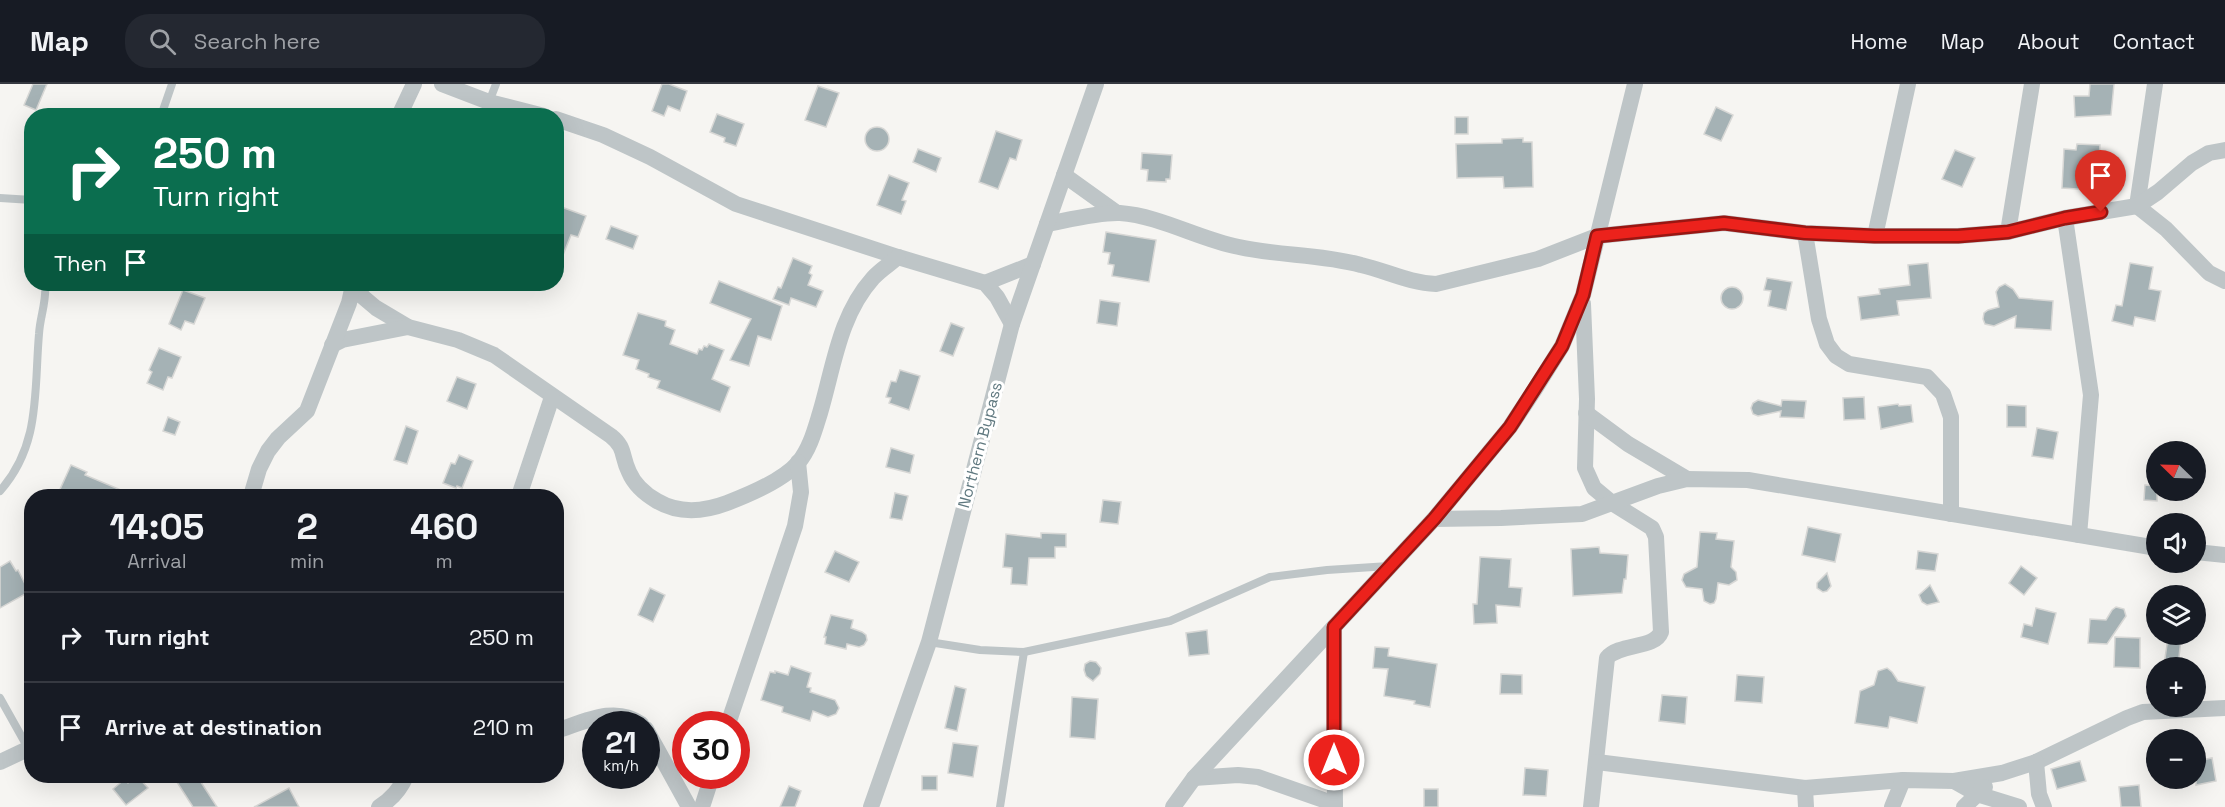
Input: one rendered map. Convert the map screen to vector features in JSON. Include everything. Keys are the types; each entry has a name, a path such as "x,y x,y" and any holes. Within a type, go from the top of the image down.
{"street":[{"path":"403,108 414,84"},
{"path":"442,84 489,102 513,108"},
{"name":"Northern Bypass","path":"871,807 929,642 1012,324 1096,84"},
{"path":"1875,236 1908,84"},
{"path":"2008,232 2032,84"},
{"path":"2137,206 2155,84"},
{"path":"1173,807 1194,778 1434,519 1510,427 1562,346 1583,295 1633,85"},
{"path":"564,122 603,135 650,157 736,204 985,283 997,297 1012,324"},
{"path":"1047,224 1117,213 1139,215 1240,248 1363,265 1402,280 1428,284 1447,282 1538,259 1597,236 1724,223 1805,233 1875,236 1958,236 2008,232 2065,218 2137,206 2158,192 2192,163 2209,153 2225,150"},
{"path":"1064,175 1117,213"},
{"path":"2137,206 2166,229 2209,273 2225,281"},
{"path":"2065,218 2091,395 2079,535"},
{"path":"1805,233 1819,319 1827,344 1836,356 1849,364 1926,377 1943,394 1951,417 1951,514"},
{"path":"360,291 376,308 408,327 477,347 514,368 620,443 627,470 637,486 657,501 679,510 707,510 744,496 785,473 798,462 812,439 843,327 858,299 874,277 898,257"},
{"path":"985,283 1033,264"},
{"path":"253,489 268,451 278,438 308,411 352,291"},
{"path":"1583,295 1582,326 1586,356 1585,468 1594,488 1612,503 1652,528 1656,537 1661,632 1655,640 1612,651 1607,658 1591,807"},
{"path":"332,345 353,338 408,327"},
{"path":"521,489 552,397"},
{"path":"1586,413 1628,444 1687,478"},
{"path":"732,711 795,526 801,492 798,462"},
{"path":"1434,519 1582,514 1658,486 1687,478 1748,480 2146,546"},
{"path":"2206,553 2225,555"},
{"path":"1194,778 1238,775 1258,777 1335,805 1334,627"},
{"path":"1597,762 1805,788 1903,780 1954,782 2002,773 2036,762 2117,722 2143,712 2225,708"},
{"path":"564,728 582,722"},
{"path":"0,762 24,750"},
{"path":"660,754 689,807"},
{"path":"2036,762 2039,794 2044,807"},
{"path":"1964,807 2002,773"},
{"path":"1892,807 1903,780"},
{"path":"1954,782 1977,794 2019,807"},
{"path":"379,807 390,800 402,783"},
{"path":"1805,788 1806,807"},
{"path":"702,807 708,789"}],"lane":[{"path":"164,108 172,84"},
{"path":"489,102 496,84"},
{"path":"0,198 24,200"},
{"path":"0,491 19,466 30,438 39,330 45,304 45,291"},
{"path":"929,642 981,650 1024,652 1170,621 1270,577 1327,570 1392,566"},
{"path":"1000,807 1024,652"},
{"path":"0,698 24,737"}],"building":[{"path":"33,84 47,84 37,108 24,105"},
{"path":"662,84 669,84 687,91 680,111 668,106 664,116 652,111"},
{"path":"2090,84 2114,84 2111,115 2075,117 2074,96 2089,96"},
{"path":"818,86 839,93 826,127 805,120"},
{"path":"1716,107 1733,115 1721,141 1704,134"},
{"path":"717,114 744,124 736,146 724,142 725,138 710,132"},
{"path":"1455,117 1468,117 1468,134 1455,134"},
{"path":"877,127 886,130 889,139 886,148 877,151 868,148 865,139 868,130"},
{"path":"996,131 1022,140 1016,160 1010,158 998,189 979,182"},
{"path":"1523,138 1523,142 1532,142 1533,187 1504,188 1503,177 1457,178 1456,144 1502,143 1502,139"},
{"path":"2077,144 2100,145 2098,169 2094,169 2093,190 2062,188 2064,149 2076,150"},
{"path":"918,149 941,158 936,172 913,162"},
{"path":"1955,150 1975,158 1962,187 1942,179"},
{"path":"1142,153 1172,155 1170,179 1166,179 1166,182 1147,181 1148,170 1141,169"},
{"path":"889,175 909,183 902,200 906,201 901,214 877,205"},
{"path":"564,208 586,216 578,237 571,235 564,252"},
{"path":"611,226 638,236 633,249 606,239"},
{"path":"1106,232 1156,240 1149,282 1112,276 1114,265 1108,264 1110,253 1103,252"},
{"path":"793,258 812,266 809,273 812,275 808,285 823,291 816,307 791,298 789,305 773,299 778,287 781,288"},
{"path":"1928,263 1931,298 1897,301 1899,315 1861,320 1858,297 1880,294 1879,289 1910,285 1908,265"},
{"path":"2130,263 2153,267 2149,289 2161,291 2155,321 2135,317 2133,326 2112,321 2116,305 2122,306"},
{"path":"1767,278 1792,282 1786,310 1768,306 1771,291 1764,290"},
{"path":"719,281 782,306 771,340 758,336 749,366 730,360 751,319 710,303"},
{"path":"2005,284 2013,289 2019,298 2053,301 2051,330 2015,328 2016,316 1994,326 1985,324 1984,313 1999,307 1996,292"},
{"path":"1728,287 1736,287 1743,294 1743,302 1736,309 1728,309 1721,302 1721,294"},
{"path":"183,291 205,298 194,324 185,321 181,330 169,324"},
{"path":"1100,300 1120,303 1117,326 1097,323"},
{"path":"638,313 666,321 665,326 675,330 670,344 697,354 699,349 702,350 709,344 724,350 712,379 730,387 720,412 657,388 660,381 636,369 639,360 623,355"},
{"path":"951,323 964,328 953,356 940,351"},
{"path":"159,348 181,357 172,378 168,377 163,390 147,383 152,372 149,370"},
{"path":"900,370 920,376 909,410 889,403 891,398 886,397 891,381 896,382"},
{"path":"457,377 476,384 467,409 447,401"},
{"path":"1864,397 1865,419 1844,420 1843,398"},
{"path":"1758,400 1781,406 1782,400 1806,401 1804,418 1780,417 1781,411 1758,416 1753,414 1751,408"},
{"path":"1898,404 1899,406 1911,405 1913,422 1881,429 1878,407"},
{"path":"2007,405 2026,406 2026,427 2007,427"},
{"path":"168,417 180,422 175,435 163,431"},
{"path":"406,426 418,431 407,464 394,460"},
{"path":"2037,428 2058,432 2053,459 2032,456"},
{"path":"891,448 914,455 910,473 886,467"},
{"path":"459,455 473,461 462,488 457,486 456,488 443,483 451,463 455,464"},
{"path":"71,465 87,472 85,475 118,489 60,489"},
{"path":"2145,485 2146,485 2146,500 2144,500"},
{"path":"895,493 908,496 902,520 890,518"},
{"path":"1103,500 1121,502 1118,524 1100,522"},
{"path":"1808,527 1841,534 1835,562 1802,555"},
{"path":"1700,532 1717,533 1716,539 1734,541 1731,567 1736,572 1737,580 1729,585 1718,583 1716,599 1710,604 1704,601 1702,589 1686,587 1682,580 1684,574 1697,567"},
{"path":"1041,533 1066,534 1066,547 1055,547 1055,558 1029,558 1027,585 1011,584 1012,568 1003,567 1006,534 1041,538"},
{"path":"1599,547 1600,553 1628,555 1622,593 1573,596 1571,549"},
{"path":"835,551 859,562 849,582 825,572"},
{"path":"1918,551 1938,554 1935,571 1916,569"},
{"path":"1480,557 1511,559 1509,587 1522,588 1520,607 1496,605 1497,623 1474,624 1473,604 1477,604"},
{"path":"10,561 16,571 18,570 24,582 24,595 0,608 0,567"},
{"path":"2021,566 2037,578 2024,595 2009,583"},
{"path":"1827,573 1831,586 1823,592 1817,588 1817,583"},
{"path":"1930,585 1939,602 1927,605 1922,602 1919,595"},
{"path":"650,588 665,595 653,622 638,615"},
{"path":"2116,607 2124,609 2126,616 2107,644 2088,643 2090,619 2106,620"},
{"path":"2036,608 2056,613 2048,644 2021,637 2024,624 2032,626"},
{"path":"831,615 853,620 851,628 866,635 867,640 864,645 859,647 847,644 846,649 825,644 826,637 824,637"},
{"path":"1207,630 1209,654 1189,656 1186,633"},
{"path":"2115,637 2140,638 2140,668 2114,667"},
{"path":"2167,645 2180,645 2179,657 2165,657"},
{"path":"1375,647 1389,648 1388,656 1437,664 1430,707 1414,704 1415,701 1384,696 1388,669 1373,668"},
{"path":"1090,661 1096,662 1101,668 1100,674 1093,681 1086,676 1084,670 1085,664"},
{"path":"791,666 811,673 807,687 811,688 810,692 835,700 839,708 836,714 828,717 813,711 810,721 782,712 783,707 761,700 770,672 775,673 775,671 788,675"},
{"path":"1887,668 1898,681 1925,687 1917,723 1890,717 1888,728 1855,723 1860,691 1874,685 1878,671"},
{"path":"1501,674 1522,675 1522,694 1500,694"},
{"path":"1737,675 1764,677 1762,703 1735,701"},
{"path":"955,686 966,689 957,731 945,728"},
{"path":"1662,695 1687,697 1685,724 1659,721"},
{"path":"1072,697 1098,699 1095,739 1070,737"},
{"path":"953,743 978,746 973,777 948,773"},
{"path":"2212,758 2216,781 2206,783 2206,759"},
{"path":"2080,761 2086,781 2057,789 2051,769"},
{"path":"1525,768 1548,770 1546,796 1523,795"},
{"path":"922,776 937,776 937,790 922,790"},
{"path":"120,783 143,783 148,788 126,805 113,789"},
{"path":"178,783 202,783 217,807 193,807"},
{"path":"2139,785 2141,807 2121,807 2119,787"},
{"path":"789,786 801,791 795,807 780,807"},
{"path":"289,788 299,807 254,807"},
{"path":"1424,789 1438,789 1438,807 1424,807"}],"route":[{"path":"1334,760 1334,627 1434,519 1510,427 1562,346 1583,295 1597,236 1724,223 1805,233 1958,236 2008,232 2101,212"}]}
